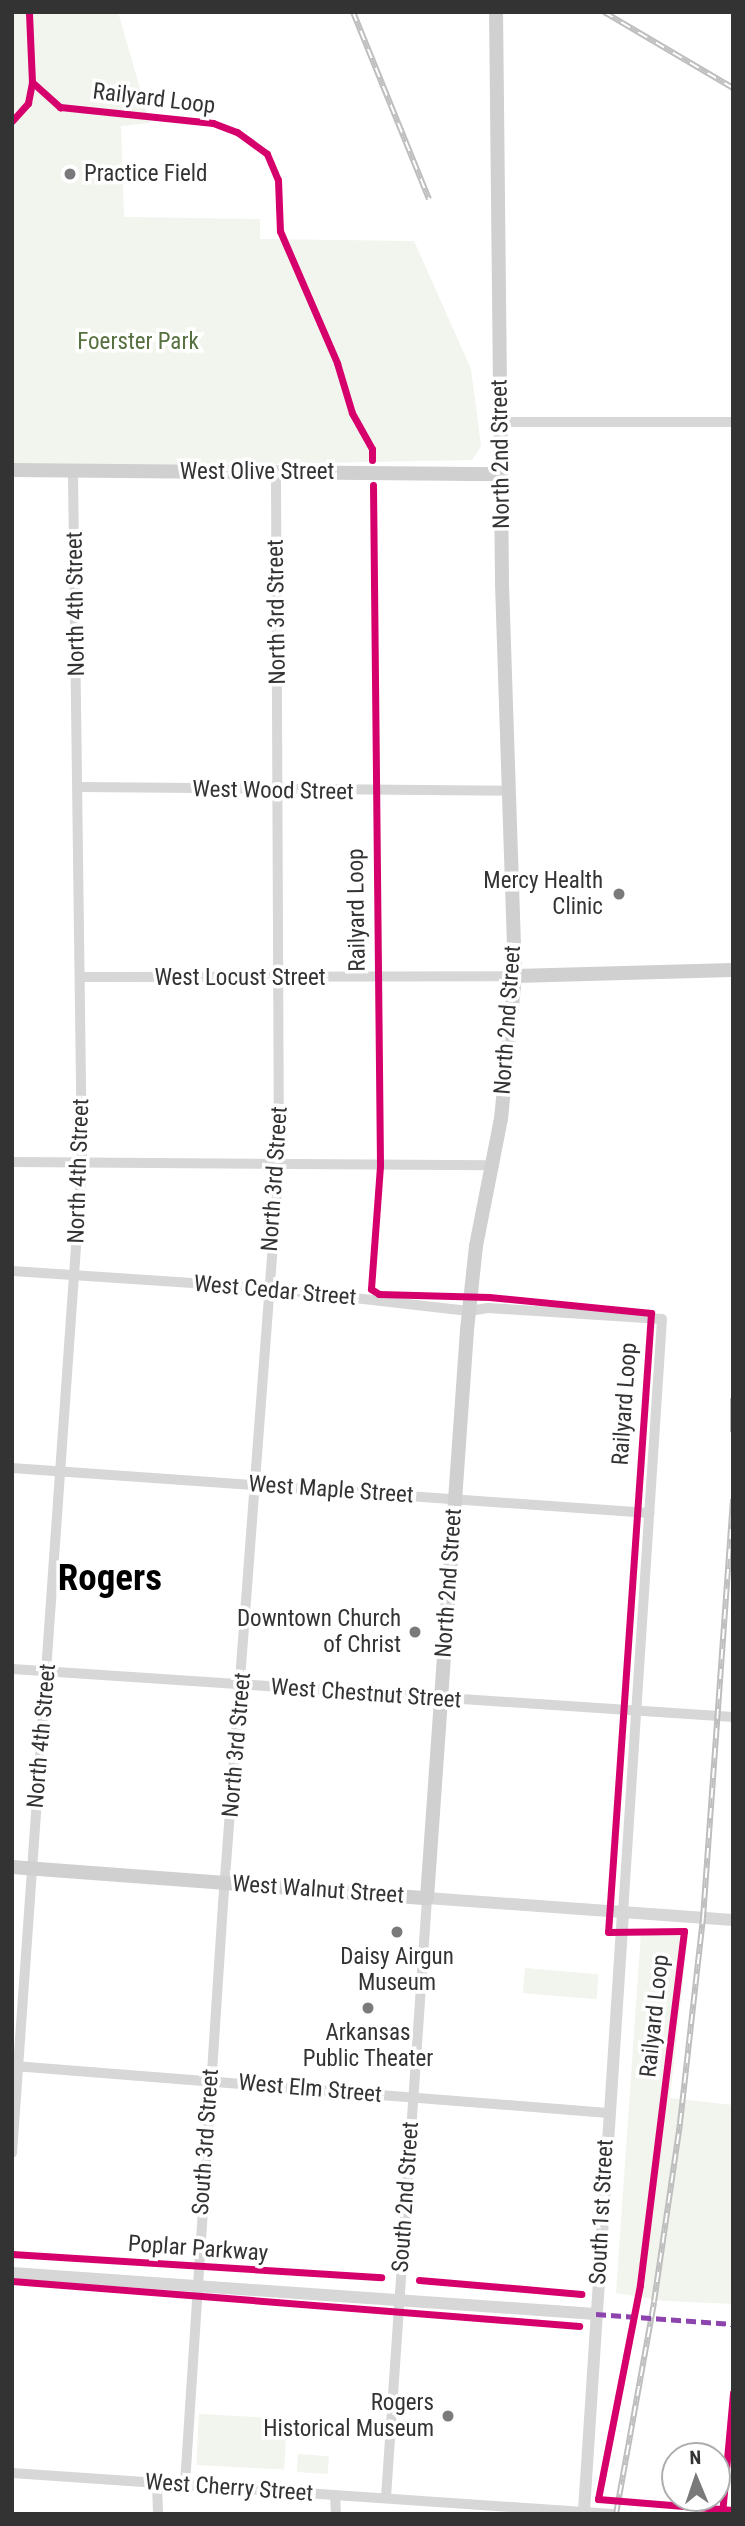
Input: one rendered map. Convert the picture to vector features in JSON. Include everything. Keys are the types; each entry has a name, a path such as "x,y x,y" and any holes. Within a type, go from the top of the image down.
{"main road":[{"name":"North 2nd Street","path":"428,1898 469,1311 512,1038 515,976 501,474 496,12"},
{"name":"West Olive Street","path":"12,470 501,474"},
{"name":"West Locust Street","path":"515,976 733,970"},
{"name":"West Walnut Street","path":"12,1867 428,1898"}],"street":[{"path":"500,422 733,422"},
{"name":"North 4th Street","path":"12,2152 15,2066 34,1868 82,1162 80,787 73,471"},
{"name":"North 3rd Street","path":"224,1884 242,1686 267,1288 279,1165 281,978 276,472"},
{"name":"West Wood Street","path":"80,787 278,791 509,791"},
{"name":"West Locust Street","path":"82,977 515,976"},
{"path":"12,1162 492,1165"},
{"name":"West Cedar Street","path":"12,1271 267,1288 469,1311 488,1308 662,1319 649,1513"},
{"name":"West Maple Street","path":"12,1468 649,1513"},
{"path":"623,1913 649,1513"},
{"name":"West Chestnut Street","path":"12,1669 635,1713 733,1717"},
{"name":"South 3rd Street","path":"185,2484 224,1884"},
{"name":"West Walnut Street","path":"428,1898 733,1920"},
{"name":"South 2nd Street","path":"386,2497 397,2300 428,1898"},
{"name":"South 1st Street","path":"584,2511 623,1913"},
{"name":"West Elm Street","path":"15,2066 608,2113"},
{"path":"12,2273 596,2314"},
{"name":"West Cherry Street","path":"12,2473 386,2497 540,2512 584,2511 613,2514"},
{"path":"157,2484 158,2514"},
{"path":"335,2495 336,2514"}],"green space":[{"name":"Foerster Park","path":"12,12 118,12 150,123 121,126 124,217 260,219 260,239 414,241 471,369 481,446 472,460 12,469"},
{"path":"641,1932 688,1936 670,2098 733,2105 733,2304 665,2301 616,2293"},
{"path":"525,1968 599,1974 597,1999 523,1993"},
{"path":"199,2414 287,2419 284,2470 196,2465"},
{"path":"298,2454 329,2456 328,2474 297,2472"}],"railway":[{"path":"353,12 429,199"},
{"path":"604,12 733,88"},
{"path":"733,1398 733,1432"},
{"path":"616,2514 654,2302 680,2123 703,1918 733,1499"}],"marked path":[{"path":"596,2314 733,2324"}],"cycle path":[{"path":"12,121 28,103 32,82 29,12"},
{"name":"Railyard Loop","path":"32,82 60,107 213,123 237,132 267,154 278,180 280,231 337,363 352,413 372,449 372,460"},
{"name":"Railyard Loop","path":"373,485 380,1166 371,1289 379,1294 489,1297 651,1313 608,1932 684,1931 640,2285 598,2499 733,2510"},
{"name":"Poplar Parkway","path":"12,2254 381,2277"},
{"path":"419,2280 581,2294"},
{"path":"12,2281 579,2326"},
{"path":"722,2514 733,2392"}],"place":[{"name":"Practice Field","path":"70,174"},
{"name":"Mercy Health Clinic","path":"619,894"},
{"name":"Downtown Church of Christ","path":"415,1632"},
{"name":"Daisy Airgun Museum","path":"397,1932"},
{"name":"Arkansas Public Theater","path":"368,2008"},
{"name":"Rogers Historical Museum","path":"448,2416"}],"district":[{"name":"Rogers","path":"110,1578"}]}
